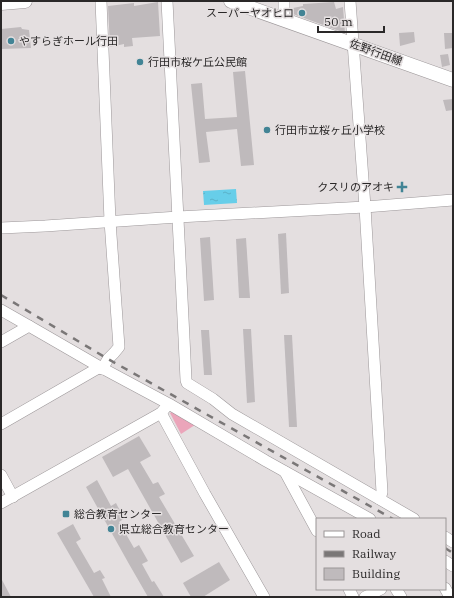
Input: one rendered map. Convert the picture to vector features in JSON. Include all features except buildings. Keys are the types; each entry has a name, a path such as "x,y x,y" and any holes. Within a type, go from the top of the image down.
{"main road":[{"path":"1,3 25,1"},
{"name":"佐野行田線","path":"231,1 453,80"}],"street":[{"path":"1,424 101,368 119,347 110,221 101,1"},
{"path":"167,1 187,383 213,399 232,414 412,518"},
{"path":"284,1 284,20"},
{"path":"350,1 365,207 382,492 380,499"},
{"path":"1,228 365,207 453,200"},
{"path":"1,310 101,368 165,408 266,461 368,518"},
{"path":"1,342 29,326"},
{"path":"1,503 165,408"},
{"path":"165,408 205,494 264,597"},
{"path":"284,471 316,529"},
{"path":"1,475 13,496"},
{"path":"366,597 379,590"}],"shaded area":[{"path":"175,410 198,423 181,434 170,413"}],"water":[{"path":"236,189 237,203 204,205 203,191"}],"railway":[{"path":"1,295 108,359 391,518"},
{"path":"446,549 453,553"}],"place":[{"name":"スーパーヤオヒロ","path":"302,13"},
{"name":"やすらぎホール行田","path":"11,41"},
{"name":"行田市桜ケ丘公民館","path":"140,62"},
{"name":"行田市立桜ヶ丘小学校","path":"267,130"},
{"name":"クスリのアオキ","path":"402,187"},
{"name":"総合教育センター","path":"66,514"},
{"name":"県立総合教育センター","path":"111,529"}]}
